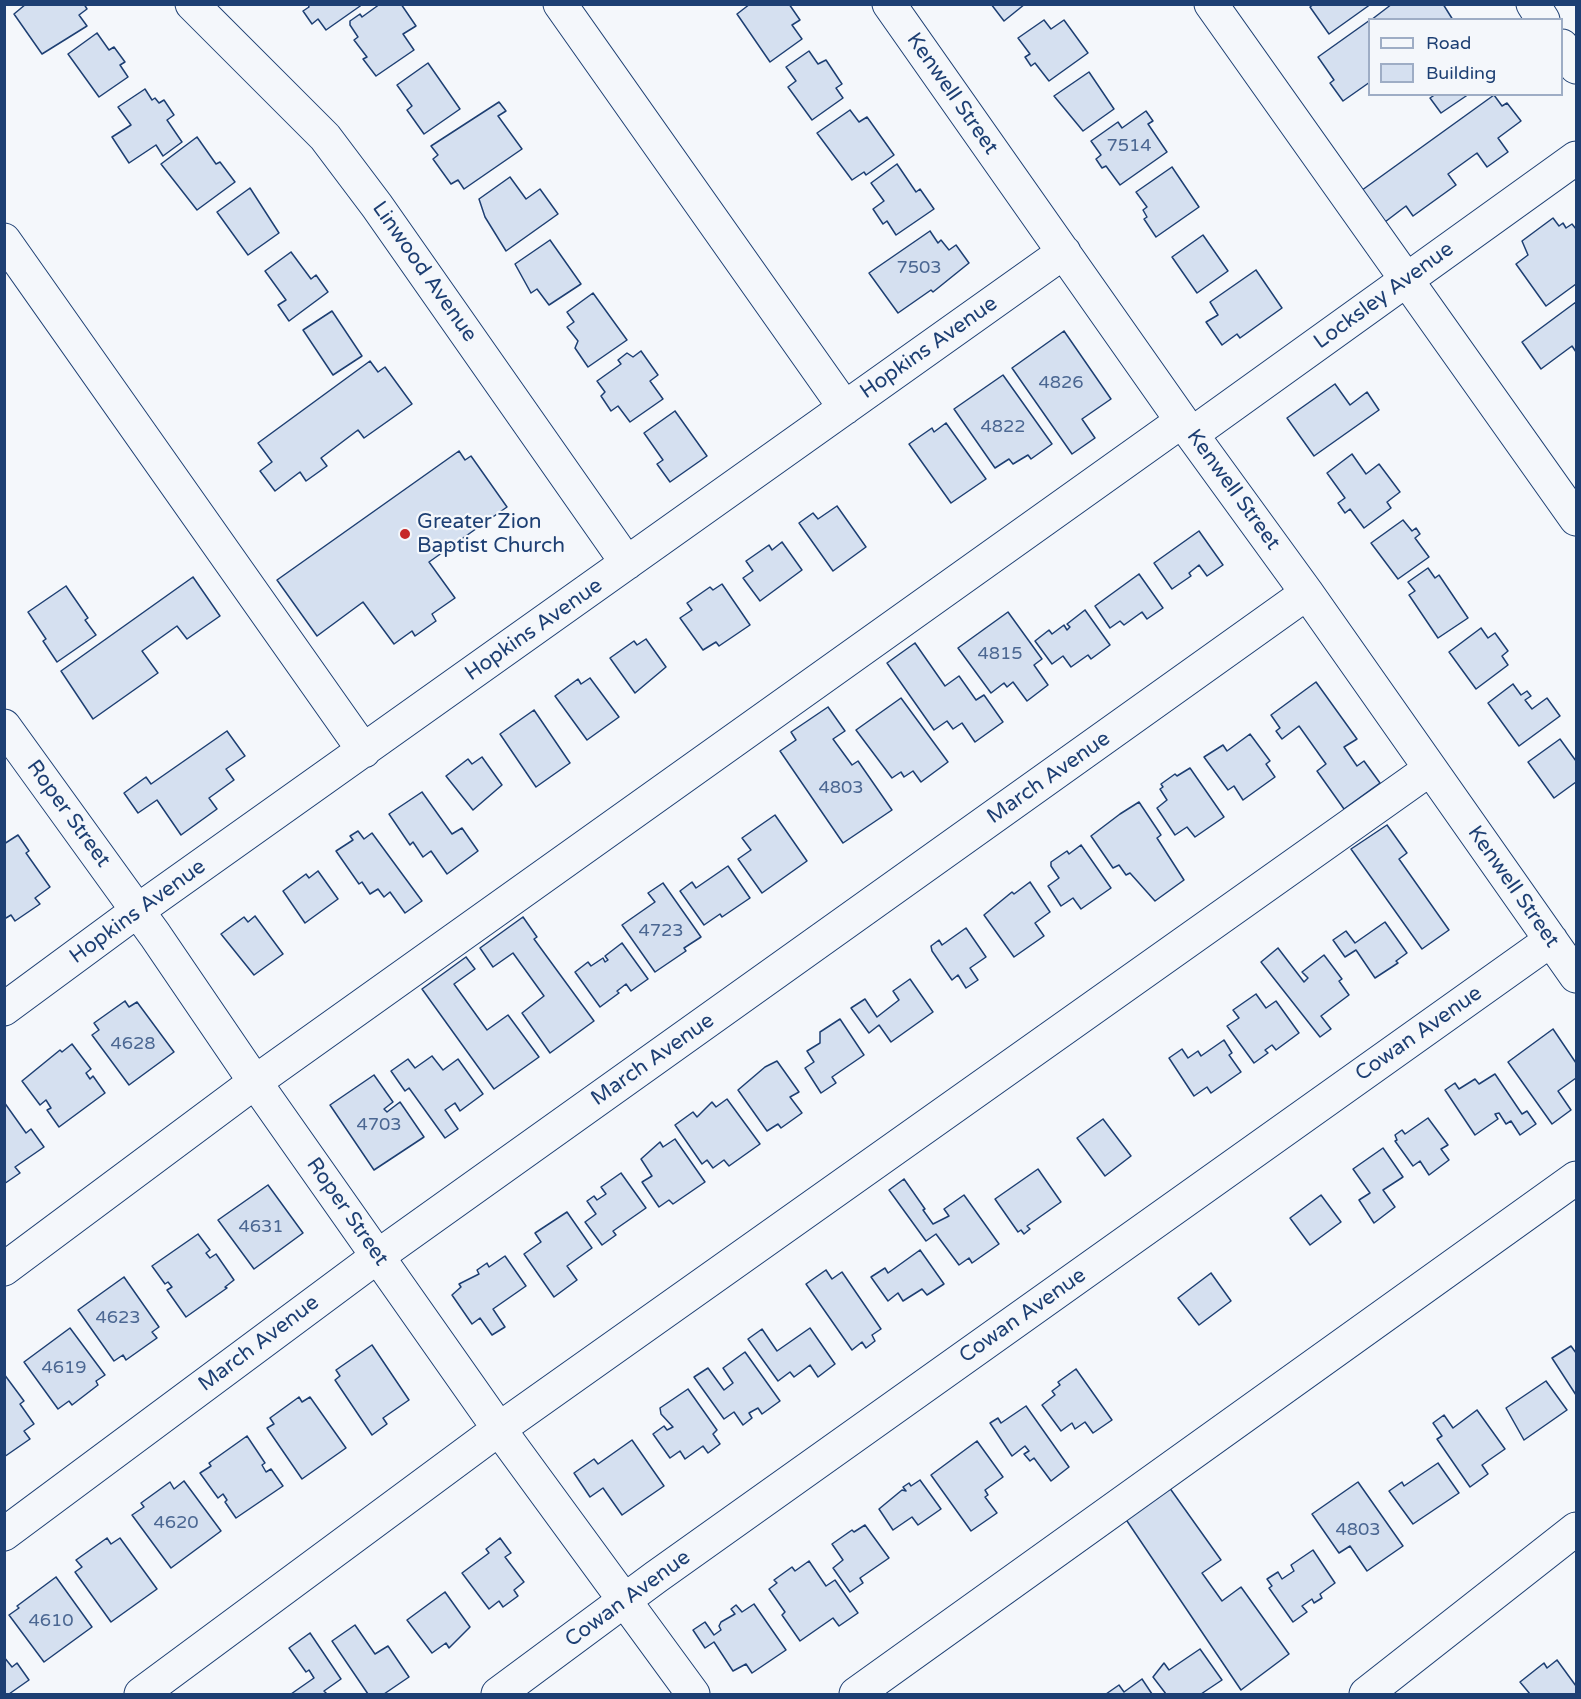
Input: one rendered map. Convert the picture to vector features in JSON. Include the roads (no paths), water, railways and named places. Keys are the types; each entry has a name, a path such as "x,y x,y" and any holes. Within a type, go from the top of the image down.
{"street":[{"name":"Linwood Avenue","path":"192,4 325,137 377,206 627,563"},
{"path":"560,4 844,408"},
{"name":"Kenwell Street","path":"889,4 1576,976"},
{"path":"1211,4 1576,519"},
{"path":"1533,4 1542,18"},
{"path":"1563,48 1576,67"},
{"name":"Locksley Avenue","path":"4,1269 255,1082 1187,428 1407,280 1576,158"},
{"path":"4,240 364,751"},
{"name":"Hopkins Avenue","path":"4,1009 137,911 1064,252"},
{"name":"March Avenue","path":"4,1534 378,1256 1307,593"},
{"name":"Roper Street","path":"7,737 137,911 499,1429 626,1600 693,1695"},
{"path":"141,1695 499,1429 1430,769"},
{"name":"Cowan Avenue","path":"498,1695 626,1600 1551,940"},
{"path":"856,1695 1576,1178"},
{"path":"1366,1695 1576,1529"}],"place":[{"name":"Greater Zion Baptist Church","path":"405,534"}]}
